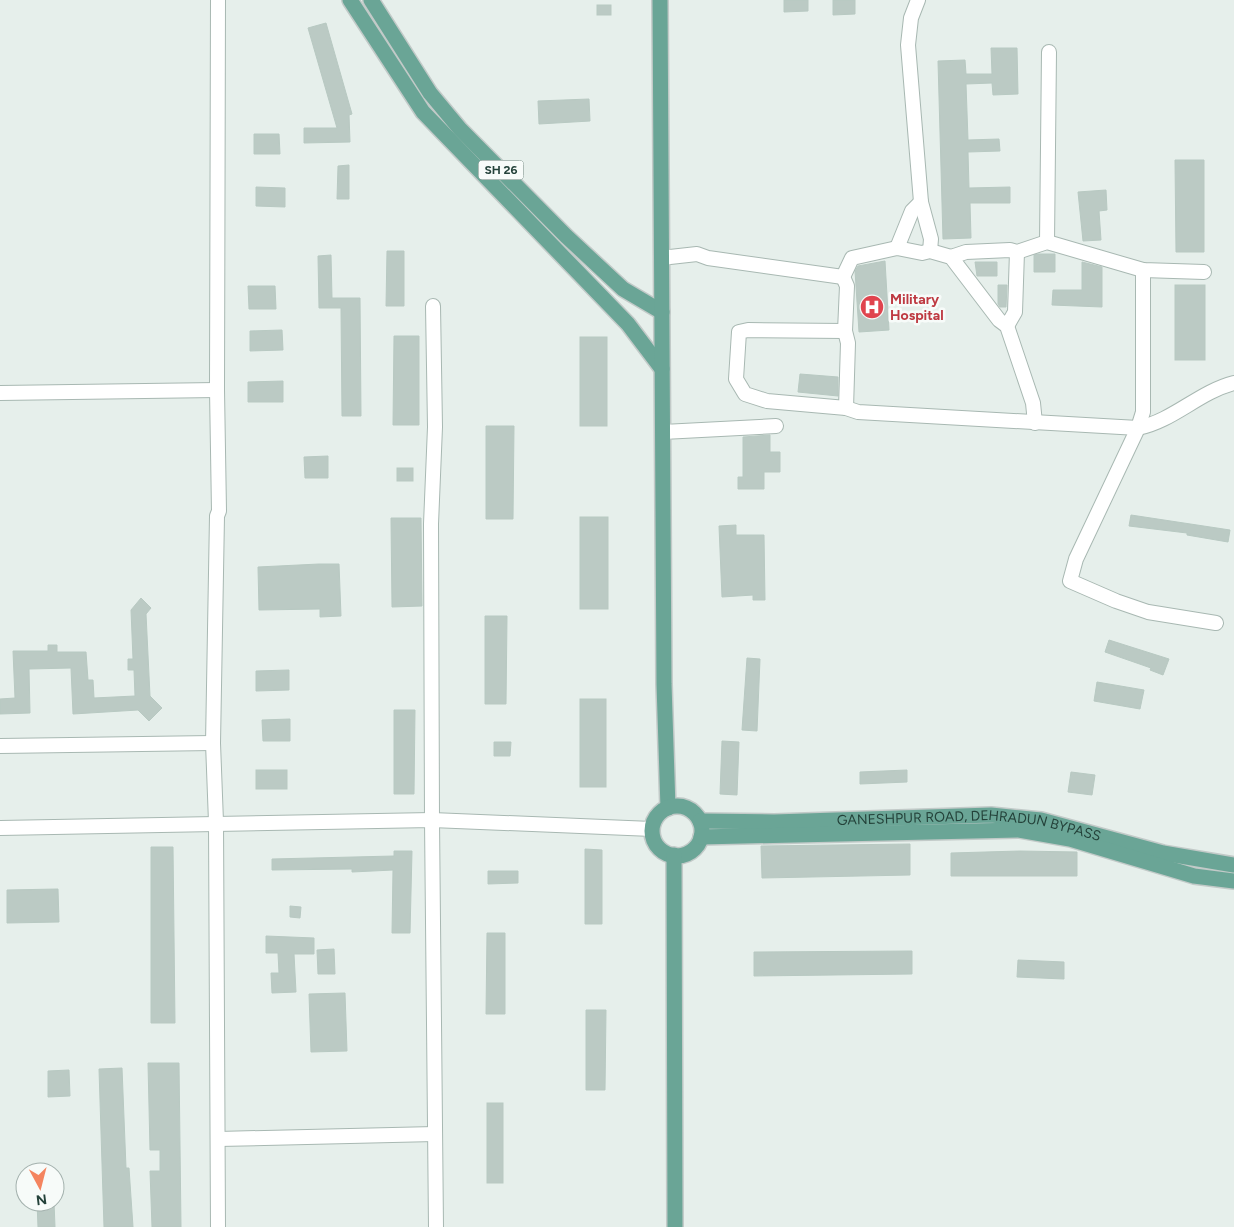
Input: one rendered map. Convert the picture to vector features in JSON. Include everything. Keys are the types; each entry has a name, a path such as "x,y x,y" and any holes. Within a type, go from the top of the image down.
{"main road":[{"path":"350,0 423,112 628,324 662,369"},
{"name":"SH 26","path":"370,0 430,92 460,129 566,236 623,289 662,312"},
{"path":"660,0 664,684 668,808"},
{"path":"682,806 689,809 700,821 701,837 693,850 686,854 674,855 662,851 656,845 652,829 658,814 668,808 682,806"},
{"name":"GANESHPUR ROAD, DEHRADUN BYPASS","path":"700,821 774,822 991,815 1041,820 1163,853 1234,865"},
{"path":"701,837 1018,830 1070,839 1194,876 1234,881"},
{"path":"674,855 676,1227"}],"street":[{"path":"218,0 217,390 219,511 217,516 213,743 216,822 218,1227"},
{"path":"918,0 910,18 908,45 921,202 931,239 930,251"},
{"path":"1047,242 1049,52"},
{"path":"897,248 912,211 921,202"},
{"path":"843,278 852,258 897,248 922,253 930,251 951,257 966,252 1010,250 1017,252 1047,242 1143,270 1204,272"},
{"path":"1007,326 1015,312 1017,252"},
{"path":"661,258 697,254 708,258 843,278"},
{"path":"951,257 999,320 1007,326 1033,403 1035,423"},
{"path":"1143,270 1143,412 1138,428 1076,559 1070,581 1116,601 1148,612 1216,623"},
{"path":"843,278 847,286 845,331 848,343 846,408"},
{"path":"433,306 435,427 431,524 436,1227"},
{"path":"845,331 748,330 739,332 736,379 745,394 767,401 846,408 858,412 1138,428 1153,425 1219,387 1234,383"},
{"path":"0,393 217,390"},
{"path":"663,432 776,426"},
{"path":"0,746 213,743"},
{"path":"0,828 216,822 432,820 652,829"},
{"path":"218,1138 435,1134"}],"building":[{"path":"784,0 808,0 808,11 784,12"},
{"path":"833,0 855,0 855,14 833,15"},
{"path":"597,5 611,5 611,15 597,15"},
{"path":"326,23 352,114 349,115 350,142 304,143 304,128 337,128 308,28"},
{"path":"991,48 1017,48 1018,94 993,95 992,83 966,84 968,140 999,139 1000,151 968,152 969,188 1010,187 1010,203 970,203 971,238 943,239 938,61 965,60 966,74 992,74"},
{"path":"589,99 590,121 539,124 538,101"},
{"path":"254,134 279,134 280,154 254,154"},
{"path":"1175,160 1204,160 1204,252 1176,252"},
{"path":"349,165 349,199 337,199 338,166"},
{"path":"256,187 285,188 285,207 256,206"},
{"path":"1106,190 1107,210 1099,211 1101,240 1083,241 1078,192"},
{"path":"387,251 404,251 404,306 386,306"},
{"path":"1055,254 1055,272 1034,272 1034,255"},
{"path":"331,255 332,298 360,298 361,416 342,416 341,308 319,308 318,256"},
{"path":"885,261 889,330 859,332 855,271 858,266"},
{"path":"975,262 997,262 997,276 977,276"},
{"path":"1082,262 1102,267 1102,307 1052,305 1053,290 1082,290"},
{"path":"998,285 1007,285 1006,307 1000,307 998,304"},
{"path":"1175,285 1205,285 1205,360 1175,360"},
{"path":"248,286 275,286 276,309 249,309"},
{"path":"282,330 283,350 250,351 250,331"},
{"path":"394,336 419,336 419,425 393,425"},
{"path":"580,337 607,337 607,426 580,426"},
{"path":"800,374 838,377 838,396 798,392"},
{"path":"283,381 283,402 248,402 248,382"},
{"path":"486,426 514,426 513,519 486,519"},
{"path":"770,435 770,452 780,452 780,472 764,472 764,489 738,489 738,477 743,477 743,437"},
{"path":"328,456 328,478 305,478 304,457"},
{"path":"397,468 413,468 413,481 397,481"},
{"path":"1131,515 1230,530 1228,542 1187,535 1187,533 1129,526"},
{"path":"580,517 608,517 608,609 580,609"},
{"path":"391,518 421,518 422,606 392,607"},
{"path":"736,525 736,535 764,535 765,600 753,600 753,595 722,597 719,526"},
{"path":"339,564 341,616 320,617 320,609 259,610 258,567"},
{"path":"141,598 151,608 146,614 150,696 162,708 149,721 138,710 73,714 71,668 29,669 30,713 0,714 0,699 15,698 13,651 48,651 48,645 57,645 57,652 86,652 88,680 93,680 94,698 135,696 134,670 128,670 128,659 133,659 131,610"},
{"path":"485,616 507,616 506,704 485,704"},
{"path":"1109,640 1169,659 1163,675 1150,670 1151,668 1105,652"},
{"path":"747,658 760,659 757,731 742,730"},
{"path":"289,670 289,690 256,691 256,671"},
{"path":"1097,682 1144,690 1140,709 1094,701"},
{"path":"580,699 606,699 606,787 580,787"},
{"path":"394,710 415,710 414,794 394,794"},
{"path":"290,719 290,741 263,741 262,720"},
{"path":"722,741 739,742 737,795 720,794"},
{"path":"494,742 511,742 510,756 494,756"},
{"path":"256,770 287,770 287,789 256,789"},
{"path":"907,770 907,782 860,784 860,772"},
{"path":"1071,772 1095,775 1092,795 1068,792"},
{"path":"910,844 910,875 762,878 761,846"},
{"path":"151,847 173,847 175,1023 151,1023"},
{"path":"585,849 602,850 602,924 585,924"},
{"path":"394,851 412,851 410,933 392,933 393,870 352,872 352,869 272,870 272,859 394,856"},
{"path":"1077,852 1077,876 951,876 951,853"},
{"path":"488,871 518,871 518,883 488,884"},
{"path":"58,889 59,922 7,923 7,890"},
{"path":"290,906 301,907 300,918 290,917"},
{"path":"487,933 505,933 505,1014 486,1014"},
{"path":"266,936 314,938 314,954 294,954 296,992 272,993 271,973 279,973 278,953 266,953"},
{"path":"334,949 335,974 318,974 317,950"},
{"path":"912,951 912,974 754,976 754,952"},
{"path":"1018,960 1064,962 1064,979 1017,977"},
{"path":"345,993 347,1051 311,1052 309,994"},
{"path":"586,1010 606,1010 605,1090 586,1090"},
{"path":"148,1063 179,1063 181,1227 152,1227 150,1171 160,1171 160,1150 150,1150"},
{"path":"122,1068 126,1168 129,1168 133,1227 104,1227 99,1069"},
{"path":"69,1070 70,1096 48,1097 48,1071"},
{"path":"487,1103 503,1103 503,1183 487,1183"},
{"path":"37,1212 54,1212 55,1227 38,1227"}],"place":[{"name":"Military Hospital","path":"872,307"}]}
